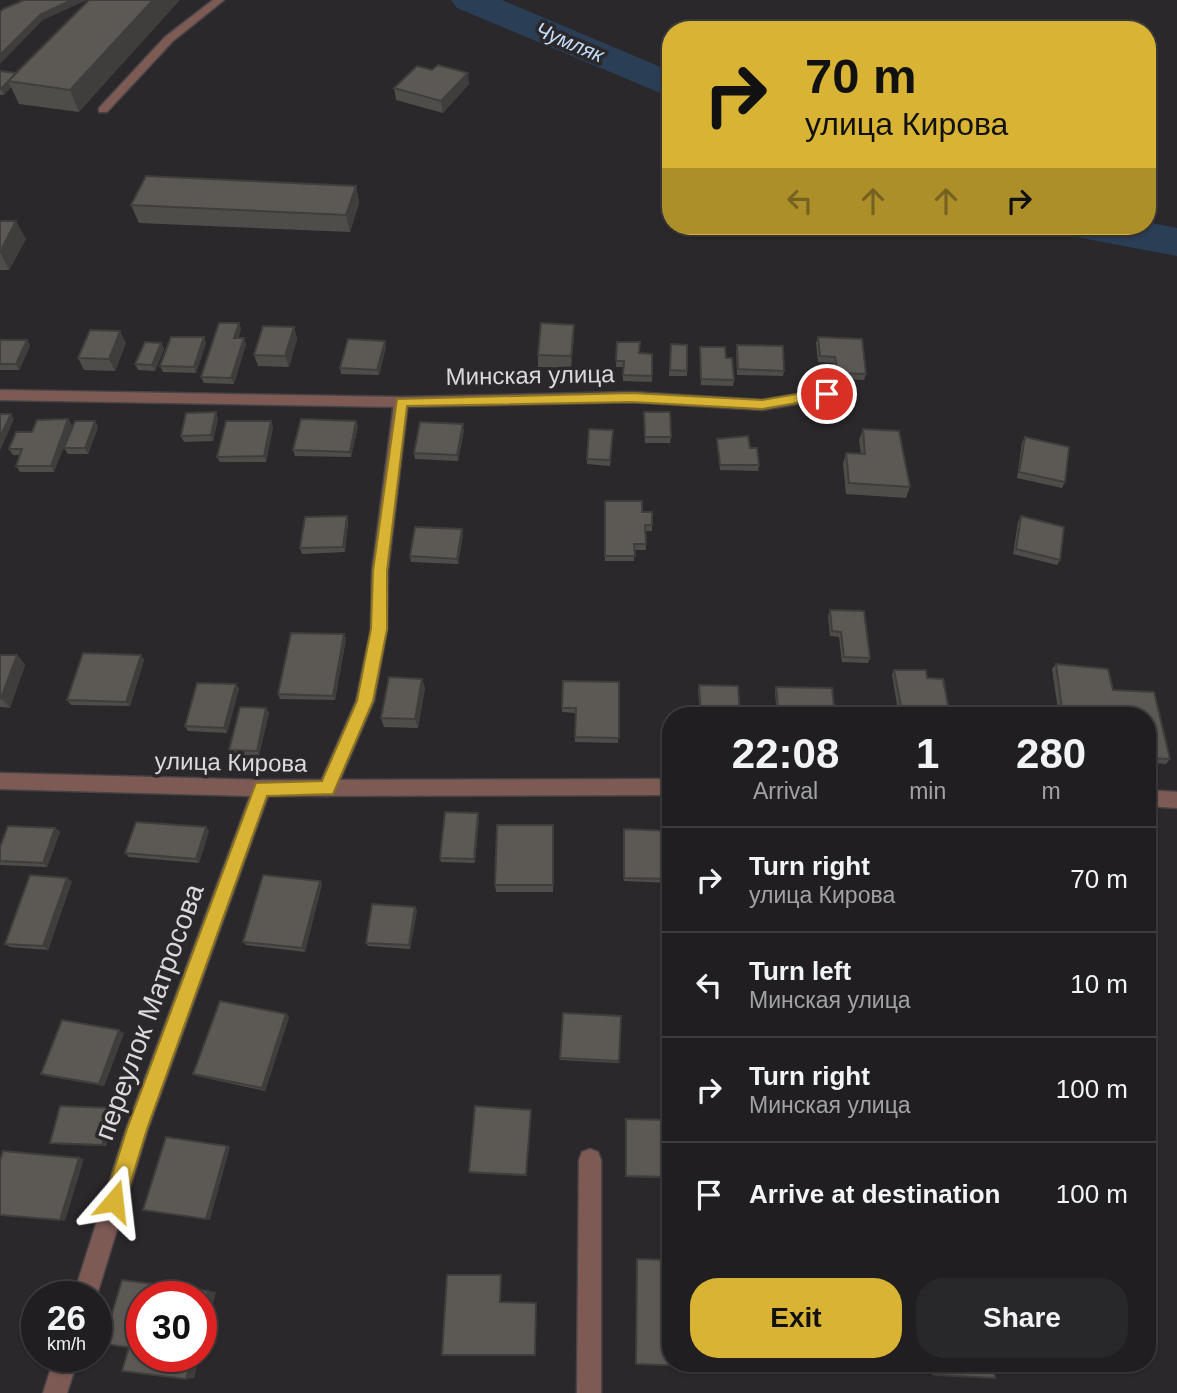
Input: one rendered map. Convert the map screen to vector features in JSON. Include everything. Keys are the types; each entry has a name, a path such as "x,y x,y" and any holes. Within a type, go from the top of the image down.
{"street":[{"path":"103,110 169,39 219,0"},
{"name":"Минская улица","path":"0,394 401,402 632,397 762,405 827,394"},
{"path":"327,788 365,701 379,629 380,571 401,402"},
{"name":"улица Кирова","path":"0,781 262,788 662,787"},
{"name":"переулок Матросова","path":"90,1281 137,1129 262,788"},
{"path":"1156,799 1177,800"},
{"path":"589,1393 590,1160"},
{"path":"55,1393 62,1372"}],"building":[{"path":"24,0 72,0 41,14 0,55 0,12"},
{"path":"89,0 153,0 70,90 8,81"},
{"path":"438,65 468,73 441,101 394,88 417,66 432,70"},
{"path":"0,71 16,73 1,89 0,89"},
{"path":"146,176 356,186 346,215 131,205"},
{"path":"0,221 16,221 0,252"},
{"path":"219,323 239,323 234,338 244,338 231,378 201,377"},
{"path":"541,323 574,325 571,356 538,355"},
{"path":"263,326 294,327 285,356 254,355"},
{"path":"90,330 120,331 109,359 78,358"},
{"path":"171,337 204,337 194,367 160,366"},
{"path":"818,337 862,339 866,374 838,373 835,357 820,356"},
{"path":"348,339 385,341 377,370 340,368"},
{"path":"0,340 27,340 16,364 0,364"},
{"path":"145,342 161,343 152,365 135,364"},
{"path":"617,342 640,342 639,353 652,354 652,376 623,375 624,361 616,361"},
{"path":"671,344 687,345 687,371 670,370"},
{"path":"737,345 783,346 784,371 738,369"},
{"path":"700,347 725,347 726,358 732,358 734,380 701,379"},
{"path":"216,412 211,435 181,436 186,413"},
{"path":"644,412 670,412 671,437 645,437"},
{"path":"0,414 11,414 0,437"},
{"path":"68,419 51,466 16,466 22,449 9,449 16,432 32,432 37,420"},
{"path":"301,419 356,421 350,452 293,450"},
{"path":"75,421 95,421 85,448 64,448"},
{"path":"226,421 271,421 264,456 217,457"},
{"path":"420,422 463,424 457,455 414,453"},
{"path":"589,429 613,430 610,460 587,459"},
{"path":"863,429 899,431 910,487 849,483 846,453 865,454"},
{"path":"748,436 750,448 757,448 759,465 720,465 717,439"},
{"path":"1025,437 1069,447 1065,482 1019,472"},
{"path":"605,501 642,501 642,512 652,512 652,525 645,525 646,544 634,544 635,556 605,556"},
{"path":"347,516 343,547 300,548 305,517"},
{"path":"1021,516 1064,527 1060,560 1016,549"},
{"path":"415,527 462,529 457,559 410,556"},
{"path":"830,610 864,611 870,658 844,657 841,632 832,631"},
{"path":"291,633 344,634 333,696 278,694"},
{"path":"83,653 141,655 126,702 67,700"},
{"path":"0,655 17,655 1,698 0,698"},
{"path":"1056,664 1108,669 1113,690 1154,692 1170,759 1156,758 1156,707 1062,707"},
{"path":"894,670 926,670 927,678 943,679 948,707 901,706"},
{"path":"389,677 422,679 415,719 381,718"},
{"path":"563,681 619,682 619,738 575,737 576,708 562,708"},
{"path":"197,683 236,684 224,728 185,726"},
{"path":"699,685 738,686 739,707 700,707"},
{"path":"776,687 832,688 834,707 778,707"},
{"path":"240,707 266,708 257,751 229,750"},
{"path":"445,812 478,813 474,859 440,858"},
{"path":"136,822 206,827 196,859 125,853"},
{"path":"497,825 553,825 553,885 495,885"},
{"path":"8,826 55,828 43,863 0,861 0,847"},
{"path":"624,829 662,831 662,879 624,878"},
{"path":"30,875 67,878 43,946 5,944"},
{"path":"263,875 320,881 302,948 243,942"},
{"path":"372,904 415,907 409,945 366,943"},
{"path":"220,1001 286,1014 262,1088 193,1074"},
{"path":"563,1013 621,1016 619,1061 560,1058"},
{"path":"62,1020 119,1030 99,1084 41,1074"},
{"path":"60,1106 111,1108 102,1145 50,1143"},
{"path":"475,1106 531,1110 526,1175 469,1172"},
{"path":"626,1119 662,1120 662,1177 626,1176"},
{"path":"166,1137 227,1146 206,1219 143,1210"},
{"path":"3,1151 79,1158 60,1220 0,1215 0,1161"},
{"path":"637,1259 662,1260 662,1365 636,1364"},
{"path":"447,1275 501,1275 500,1302 536,1303 535,1355 442,1355"},
{"path":"122,1280 130,1281 126,1281 126,1347 112,1345 112,1314"},
{"path":"130,1372 188,1372 186,1379"},
{"path":"936,1372 994,1372 995,1378 936,1375"}],"waterway":[{"name":"Чумляк","path":"470,0 662,82"},
{"name":"Чумляк","path":"1138,235 1177,242"}],"route":[{"path":"114,1201 137,1129 262,788 327,788 365,701 379,629 380,571 401,402 632,397 762,405 827,394"}]}
